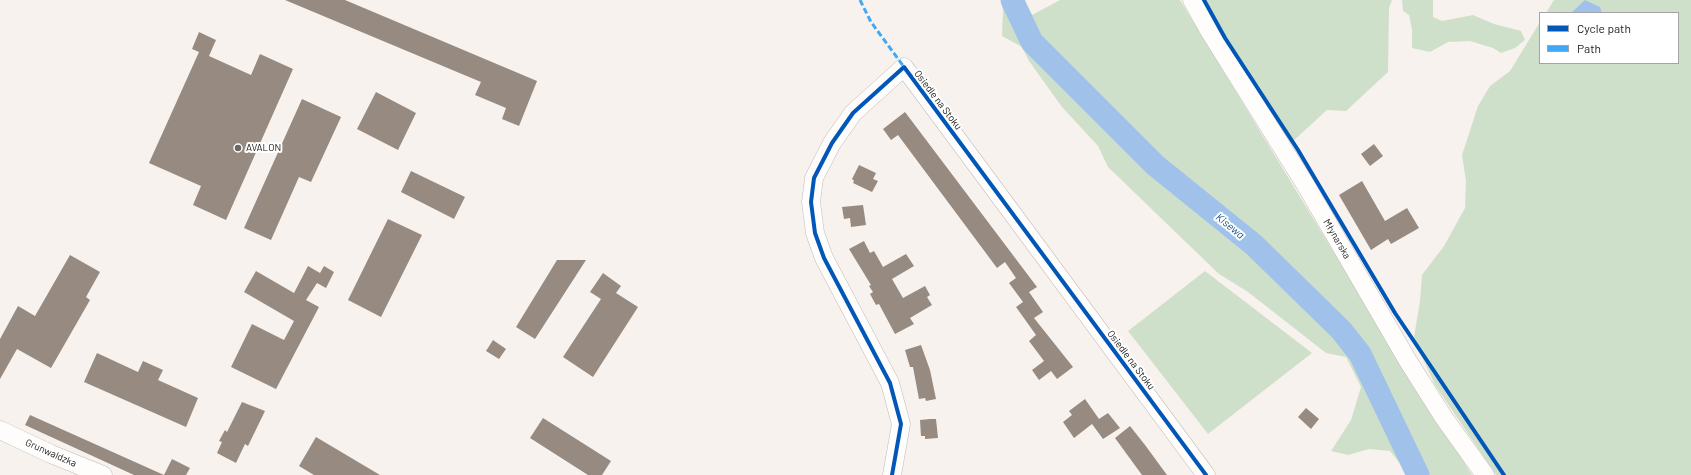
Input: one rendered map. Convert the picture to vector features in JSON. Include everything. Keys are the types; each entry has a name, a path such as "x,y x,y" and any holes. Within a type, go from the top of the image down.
{"street":[{"name":"Młynarska","path":"1192,0 1305,184 1408,361 1444,418 1485,475"},
{"name":"Osiedle na Stoku","path":"892,475 901,424 890,383 824,258 815,233 811,202 814,178 832,143 853,113 904,67 1206,475"},
{"name":"Grunwaldzka","path":"0,430 51,454 103,475"}],"green space":[{"path":"1001,0 1025,0 1032,15 1060,0 1180,0 1358,292 1472,475 1406,475 1402,466 1390,451 1369,449 1348,455 1331,451 1351,420 1361,387 1346,357 1326,353 1248,292 1219,274 1108,167 1098,146 1062,107 1029,61 1022,47 1002,36 1003,11"},
{"path":"1206,0 1392,0 1389,8 1388,72 1346,111 1327,110 1291,143 1221,32"},
{"path":"1402,0 1433,0 1433,17 1442,21 1473,15 1494,24 1521,31 1525,40 1515,48 1501,53 1493,48 1470,41 1448,42 1430,52 1412,48 1412,29 1409,15 1403,11"},
{"path":"1554,0 1691,0 1691,475 1496,475 1435,385 1414,337 1420,301 1422,275 1444,246 1465,208 1466,181 1462,155 1478,106 1490,86 1510,71 1539,24 1539,64 1679,64 1679,12 1547,12"},
{"path":"1205,271 1312,353 1208,434 1128,331"}],"water":[{"path":"1585,0 1600,7 1602,12 1572,12"}],"building":[{"path":"285,0 345,0 537,81 519,126 502,119 506,108 475,95 481,82"},
{"path":"199,32 216,40 209,56 251,75 260,54 293,69 226,220 193,205 201,186 149,163 199,52 192,49"},
{"path":"376,92 416,113 398,150 357,129"},
{"path":"302,99 341,117 311,182 299,177 271,240 244,228"},
{"path":"905,112 1037,287 1029,292 1043,312 1034,318 1073,367 1057,379 1051,371 1039,380 1032,370 1044,361 1029,341 1036,335 1016,307 1023,302 1009,283 1016,278 1005,262 997,268 898,135 891,140 883,129"},
{"path":"1374,144 1383,156 1370,166 1361,154"},
{"path":"859,165 876,173 873,179 878,181 872,192 853,183 854,181 852,179"},
{"path":"411,171 465,197 454,219 401,192"},
{"path":"1362,181 1385,221 1407,208 1419,228 1391,244 1388,239 1371,250 1339,195"},
{"path":"863,205 866,225 851,227 850,218 844,219 842,207"},
{"path":"388,219 422,235 381,317 348,300"},
{"path":"864,241 870,253 874,251 883,267 906,254 914,266 892,279 903,298 925,286 930,295 927,297 932,305 910,318 914,324 895,334 879,304 876,305 870,294 873,292 869,286 871,285 849,249"},
{"path":"70,255 100,272 86,297 90,300 51,368 17,349 0,379 0,339 18,306 35,316"},
{"path":"557,260 586,260 535,339 516,327"},
{"path":"308,266 320,273 324,266 334,272 326,288 317,283 306,300 319,307 276,389 231,367 252,324 284,340 294,321 244,292 256,271 294,293"},
{"path":"603,273 621,286 616,293 638,307 593,377 563,357 601,299 590,292"},
{"path":"493,340 506,349 499,359 486,351"},
{"path":"921,345 930,370 936,399 926,401 925,398 919,399 913,367 910,367 905,350"},
{"path":"97,353 138,372 143,361 163,370 158,380 198,398 186,427 84,382"},
{"path":"1085,399 1099,419 1108,413 1120,428 1103,439 1092,424 1074,438 1063,422 1072,415 1069,411"},
{"path":"242,402 265,411 248,446 245,444 236,463 217,453 222,442 219,441 225,430 227,432"},
{"path":"1306,408 1319,419 1311,429 1298,417"},
{"path":"30,415 164,475 134,475 25,425"},
{"path":"543,418 611,461 602,475 588,475 530,438"},
{"path":"936,419 938,438 925,439 925,436 921,436 920,420"},
{"path":"1130,426 1167,475 1142,475 1115,438"},
{"path":"316,437 380,475 314,475 299,466"},
{"path":"172,459 190,468 186,475 164,475"}],"waterway":[{"name":"Kisewa","path":"1012,0 1032,42 1155,165 1254,245 1341,330 1360,354 1418,475"}],"marked path":[{"path":"860,0 871,22 904,67"}],"cycle path":[{"path":"1204,0 1225,38 1298,150 1395,313 1504,475"},
{"path":"892,475 901,424 890,383 824,258 815,233 811,202 814,178 832,143 853,113 904,67 1206,475"}],"place":[{"name":"AVALON","path":"238,148"}]}
